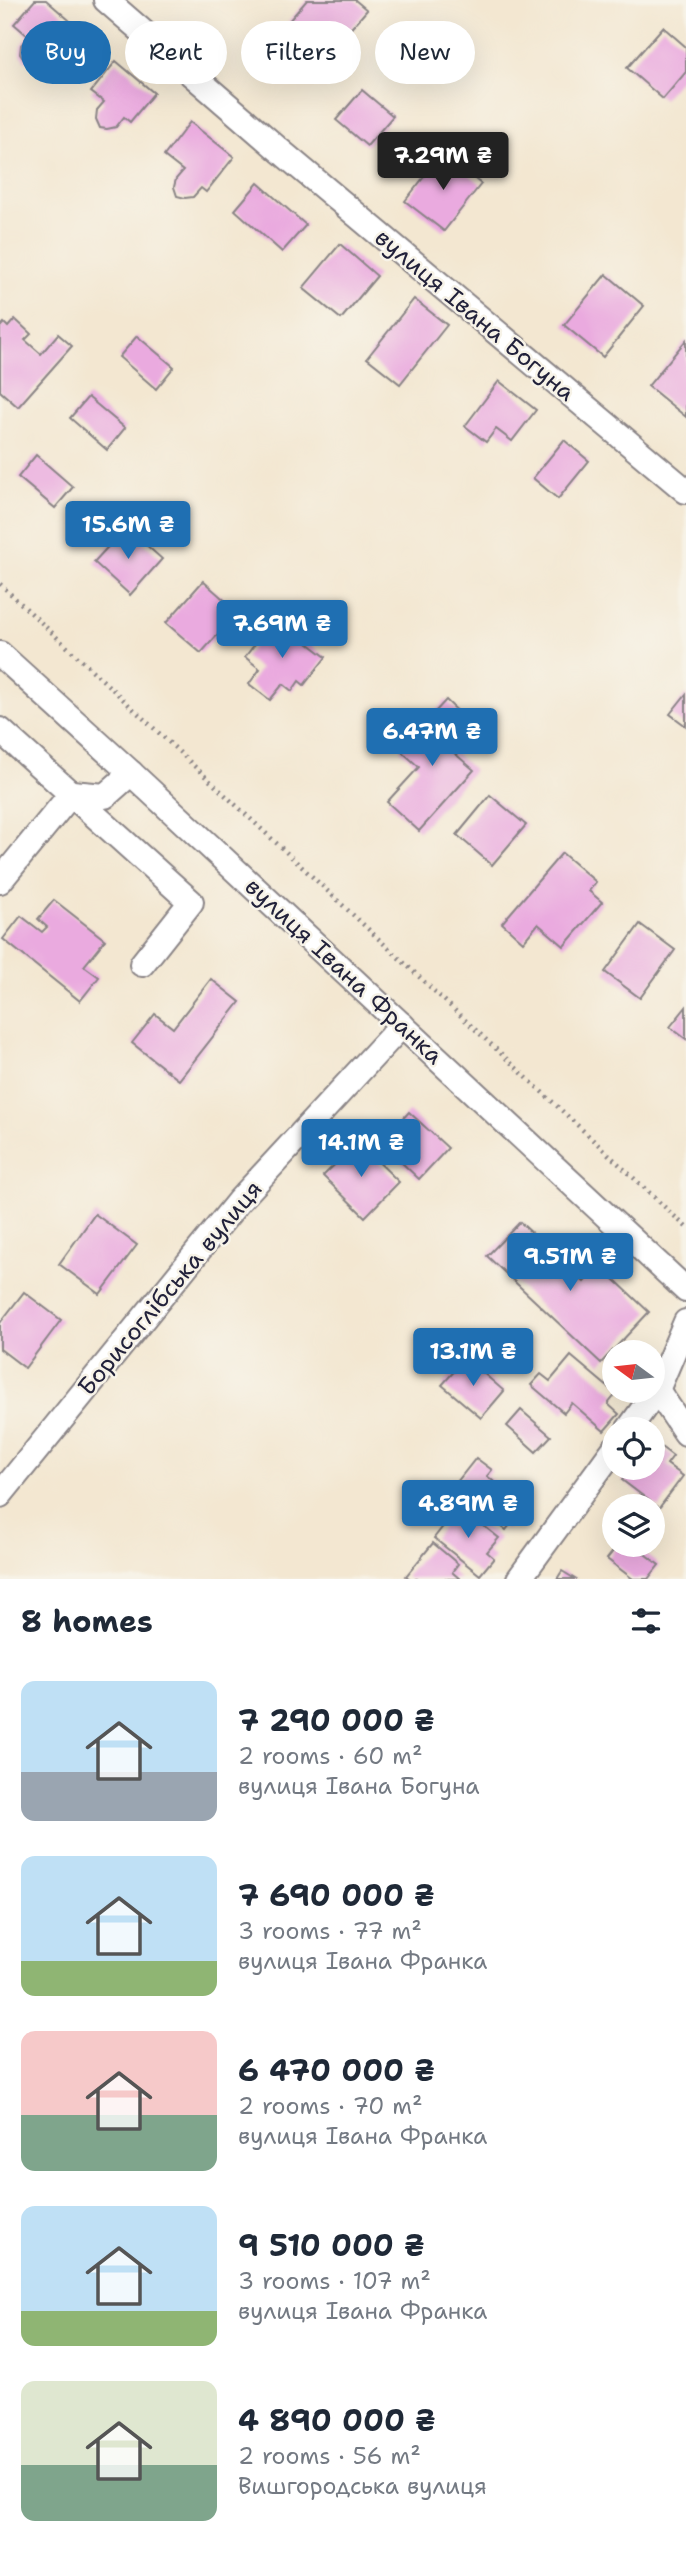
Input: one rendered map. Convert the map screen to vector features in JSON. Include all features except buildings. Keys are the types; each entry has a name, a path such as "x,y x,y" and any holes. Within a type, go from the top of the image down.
{"street":[{"name":"вулиця Івана Богуна","path":"106,0 278,149 686,491"},
{"name":"вулиця Івана Франка","path":"0,654 686,1290"},
{"path":"0,730 191,902 142,964"},
{"path":"72,793 105,796 131,773"},
{"path":"0,881 72,793"},
{"name":"Борисоглібська вулиця","path":"0,1495 238,1202 402,1025"},
{"path":"665,1371 686,1322"},
{"path":"665,1402 686,1433"},
{"path":"519,1579 602,1465"}],"path":[{"path":"0,584 686,1227"}]}
